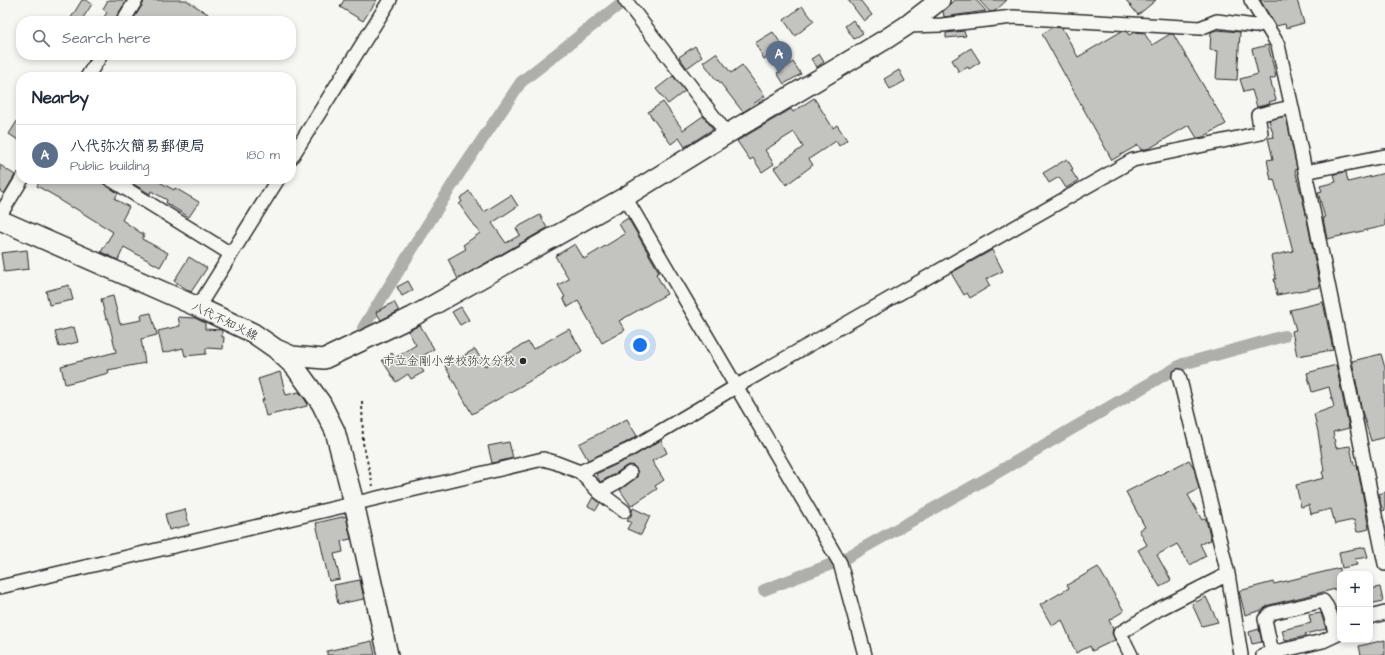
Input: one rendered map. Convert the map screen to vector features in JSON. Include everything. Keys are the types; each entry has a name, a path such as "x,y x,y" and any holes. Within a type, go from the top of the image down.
{"street":[{"path":"126,16 136,0"},
{"path":"296,150 390,0"},
{"path":"624,0 727,134"},
{"path":"321,403 316,371 324,359 412,317 626,197 906,26 940,0"},
{"path":"1251,0 1278,45 1385,563"},
{"path":"906,26 942,25 1014,17 1200,28 1217,21 1255,26 1265,23"},
{"path":"90,72 98,60"},
{"path":"580,472 629,450 737,386 1133,160 1261,133 1258,115 1292,107"},
{"path":"1305,172 1385,156"},
{"path":"0,215 19,184"},
{"path":"118,184 231,254"},
{"path":"198,307 275,184"},
{"path":"626,197 840,562 865,655"},
{"name":"八代不知火線","path":"0,220 198,307 253,333 276,349 295,368 321,403 335,431 354,504 388,655"},
{"path":"276,349 292,356 324,359"},
{"path":"1179,376 1228,574 1241,655"},
{"path":"0,587 543,459 580,472 599,492 624,512"},
{"path":"599,492 619,482 630,473"},
{"path":"1131,655 1120,633 1159,609 1228,574"},
{"path":"1337,632 1332,623 1328,608 1323,601 1271,613 1265,619 1268,654 1323,642 1337,635"},
{"path":"1373,616 1385,613"}],"path":[{"path":"362,401 363,443 376,499"}],"building":[{"path":"82,0 86,0 92,4 84,16 72,16"},
{"path":"108,0 127,0 117,16 105,16 107,12 103,9"},
{"path":"144,0 186,0 208,14 207,16 135,16"},
{"path":"344,0 377,0 363,21 340,7"},
{"path":"848,0 860,0 872,15 864,21"},
{"path":"954,0 976,0 986,11 944,17 943,11"},
{"path":"979,0 1007,0 995,11 990,12"},
{"path":"1126,0 1156,0 1138,15"},
{"path":"1260,0 1297,0 1304,23 1286,28 1285,24 1276,26"},
{"path":"802,6 814,21 795,36 784,20"},
{"path":"853,20 863,33 854,39 845,26"},
{"path":"1053,27 1062,28 1078,57 1122,31 1127,32 1129,35 1135,32 1144,33 1152,45 1170,34 1173,34 1226,124 1203,137 1197,138 1189,125 1150,148 1141,150 1138,145 1112,160 1042,34"},
{"path":"1216,30 1240,32 1237,80 1216,79 1218,51 1210,50 1211,32"},
{"path":"964,31 966,36 946,38 946,33"},
{"path":"773,32 784,48 764,59 755,43"},
{"path":"1268,45 1276,77 1270,79 1276,100 1269,102 1270,104 1257,107 1252,90 1244,92 1240,79 1258,74 1252,49"},
{"path":"695,46 702,57 687,68 679,57"},
{"path":"971,48 980,62 969,69 968,67 959,72 952,60"},
{"path":"716,53 731,73 742,65 765,96 743,112 703,62"},
{"path":"819,54 824,62 817,67 811,59"},
{"path":"793,62 801,74 784,84 777,73"},
{"path":"899,70 905,81 890,89 884,79"},
{"path":"673,76 685,91 668,104 656,89"},
{"path":"814,98 833,128 837,125 847,140 839,146 836,141 809,159 813,165 786,185 774,168 803,147 794,132 765,150 774,164 762,172 753,158 750,160 737,141 791,109 793,112"},
{"path":"663,102 683,130 703,116 713,129 685,147 679,138 671,144 648,112"},
{"path":"1286,116 1297,169 1295,170 1305,209 1320,287 1277,295 1274,279 1276,279 1271,256 1293,251 1274,179 1271,180 1267,160 1273,159 1268,138 1274,137 1269,120"},
{"path":"16,123 16,139 9,134"},
{"path":"1067,159 1073,169 1071,170 1078,181 1066,188 1059,177 1049,183 1043,173"},
{"path":"0,165 15,175 4,194 0,191"},
{"path":"1346,172 1348,182 1385,173 1385,226 1327,239 1323,218 1325,218 1318,192 1322,191 1320,186 1336,182 1334,174"},
{"path":"38,184 104,184 118,193 115,199 129,207 122,220 144,235 142,239 168,253 160,267 124,247 118,260 101,252 113,232 37,186"},
{"path":"133,184 163,184 174,190 175,188 199,202 189,217 166,203 167,200 151,191 150,194"},
{"path":"469,191 484,212 511,195 518,206 492,223 506,243 520,235 516,228 540,215 547,228 458,279 448,259 466,249 463,245 480,233 459,204 462,202 460,198"},
{"path":"628,218 659,272 656,274 667,294 619,321 625,330 602,343 578,301 568,307 563,298 565,297 558,285 569,279 555,256 575,244 584,259 625,234 619,224"},
{"path":"27,250 29,269 4,272 1,253"},
{"path":"992,250 1003,271 986,279 990,286 970,298 967,293 964,295 951,273"},
{"path":"189,257 207,268 191,292 174,281"},
{"path":"408,281 413,290 402,296 397,287"},
{"path":"69,285 73,300 49,305 46,291"},
{"path":"113,296 120,324 142,320 141,315 151,313 157,335 141,339 145,363 108,370 109,373 65,384 61,366 116,352 108,318 106,319 101,299"},
{"path":"394,302 399,311 381,320 376,312"},
{"path":"1323,302 1333,350 1297,356 1292,331 1296,330 1290,310"},
{"path":"461,307 469,320 460,325 452,312"},
{"path":"178,317 195,318 205,323 205,329 222,330 222,337 224,337 223,349 206,348 206,354 185,356 183,348 163,353 158,331 180,326"},
{"path":"420,325 434,349 421,357 425,363 420,366 424,372 411,379 408,374 396,382 382,360 392,353 395,358 416,345 408,331"},
{"path":"74,327 78,342 59,347 55,332"},
{"path":"569,329 582,351 472,414 445,366 475,349 485,366 528,342 533,349"},
{"path":"1381,354 1385,368 1385,437 1371,441 1362,411 1352,361"},
{"path":"1336,365 1349,428 1333,432 1336,448 1350,446 1354,465 1357,465 1369,529 1357,532 1354,520 1335,524 1331,509 1311,514 1309,505 1301,507 1296,485 1324,478 1314,414 1334,407 1329,387 1312,392 1307,373"},
{"path":"280,372 286,395 299,392 306,401 307,406 266,416 262,400 264,400 258,379"},
{"path":"627,419 637,436 588,460 579,444"},
{"path":"661,440 667,453 652,461 664,480 655,486 657,489 631,506 620,490 637,477 638,472 634,466 630,465 600,482 596,474 632,457"},
{"path":"509,442 513,458 492,463 488,446"},
{"path":"1189,460 1194,468 1199,489 1188,495 1202,520 1205,518 1211,540 1200,544 1206,556 1190,565 1177,544 1157,555 1171,580 1160,587 1138,550 1147,545 1139,530 1145,527 1126,492"},
{"path":"1385,492 1385,510 1382,511 1379,494"},
{"path":"593,497 600,503 596,510 588,506"},
{"path":"633,508 650,516 641,535 627,529 631,522 627,521 631,516"},
{"path":"185,509 189,525 169,530 165,514"},
{"path":"346,516 351,539 341,541 343,552 334,554 340,579 329,581 316,523"},
{"path":"1365,547 1368,557 1355,559 1357,565 1342,568 1339,552"},
{"path":"1098,567 1124,611 1109,620 1113,629 1112,633 1115,640 1092,651 1090,646 1076,653 1062,620 1052,626 1040,605 1069,588 1067,585"},
{"path":"1340,568 1340,571 1337,571 1337,589 1269,605 1262,610 1245,615 1239,591 1273,582 1274,584"},
{"path":"360,580 364,599 338,604 334,585"},
{"path":"1380,587 1383,601 1373,603 1373,588"},
{"path":"1206,597 1218,622 1202,626 1192,604"},
{"path":"1321,613 1326,629 1285,641 1282,630 1311,623 1309,615"},
{"path":"1259,629 1262,642 1252,644 1249,632"},
{"path":"1385,640 1385,655 1361,655 1359,646"},
{"path":"372,641 375,655 327,655 327,651"}],"waterway":[{"path":"363,328 459,174 521,82 620,4"},
{"path":"764,590 842,560 993,475 1183,364 1284,336"}],"place":[{"name":"八代弥次簡易郵便局","path":"779,74"},
{"name":"市立金剛小学校弥次分校","path":"523,361"}]}
